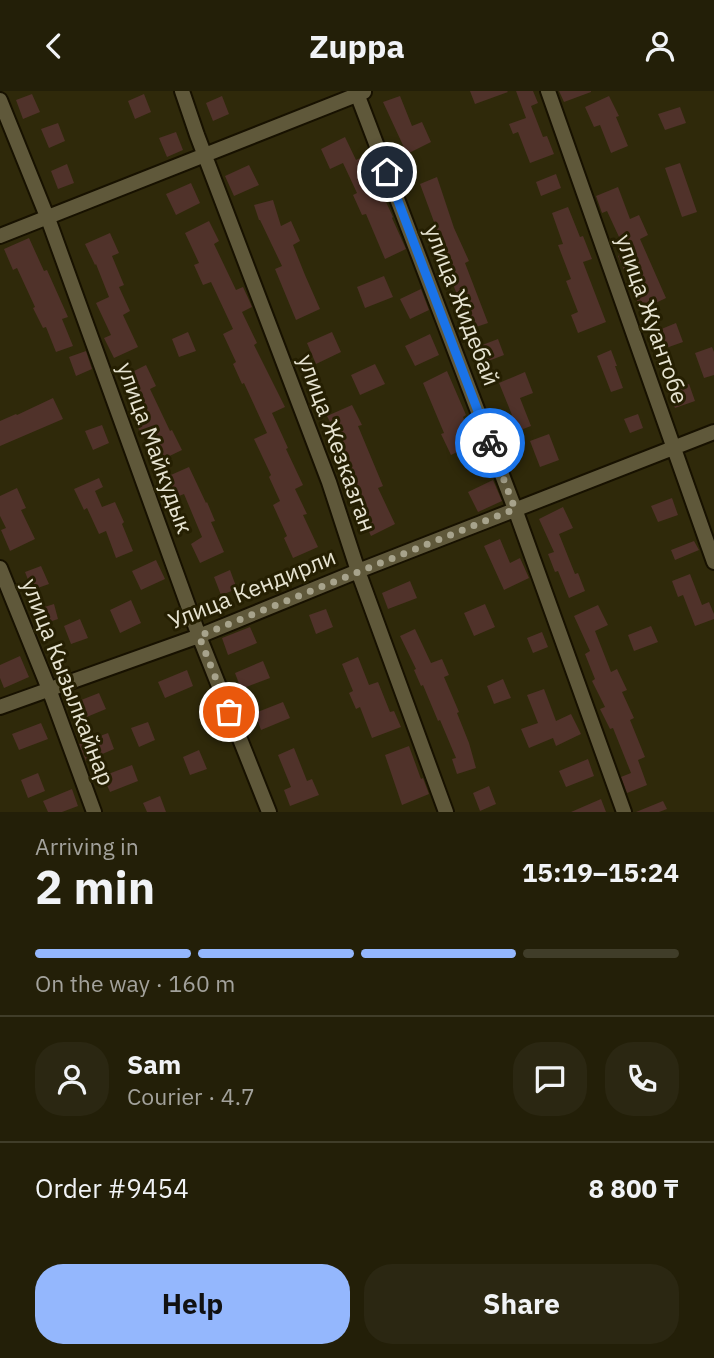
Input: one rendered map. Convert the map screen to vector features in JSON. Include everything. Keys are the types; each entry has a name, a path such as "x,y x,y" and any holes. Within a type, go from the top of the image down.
{"street":[{"name":"улица Жезказган","path":"182,91 328,482 446,812"},
{"name":"улица Жуантобе","path":"548,91 714,562"},
{"path":"0,236 360,92"},
{"name":"улица Жидебай","path":"360,92 624,812"},
{"name":"улица Майкудык","path":"0,100 48,217 199,636 269,812"},
{"name":"Улица Кендирли","path":"0,707 199,636 714,432"},
{"name":"улица Кызылкайнар","path":"0,568 49,689 94,812"}],"building":[{"path":"470,91 507,91 508,92 475,104"},
{"path":"516,91 533,91 538,103 531,106 543,137 547,136 554,154 530,163 518,132 513,134 509,124 526,118"},
{"path":"559,91 591,91 591,92 564,102"},
{"path":"32,94 40,112 23,119 16,100"},
{"path":"144,94 151,112 135,119 128,101"},
{"path":"222,96 229,114 213,121 206,103"},
{"path":"400,96 412,126 422,122 431,142 407,154 383,102"},
{"path":"609,96 619,116 616,117 628,146 611,153 600,125 594,127 585,107"},
{"path":"680,107 686,123 665,130 658,114"},
{"path":"58,123 65,141 49,148 41,129"},
{"path":"176,132 183,150 167,157 159,138"},
{"path":"345,137 356,160 368,154 378,175 374,176 406,249 385,259 366,214 362,215 353,195 357,193 343,163 330,169 321,149"},
{"path":"680,163 697,212 682,217 665,168"},
{"path":"67,164 74,183 58,189 51,171"},
{"path":"249,165 259,185 234,196 225,176"},
{"path":"556,174 561,188 541,196 536,182"},
{"path":"437,177 454,228 469,261 465,263 488,323 467,330 461,314 464,313 438,252 444,249 420,184"},
{"path":"191,183 200,203 176,215 166,194"},
{"path":"618,187 630,219 639,215 648,235 640,239 666,298 641,310 618,256 626,252 607,211 602,213 596,196"},
{"path":"273,200 281,226 291,221 300,241 293,245 320,309 296,320 275,269 282,266 254,205"},
{"path":"568,207 592,259 583,262 606,322 578,333 571,315 578,312 566,281 571,279 558,245 563,244 552,213"},
{"path":"209,221 219,241 214,244 236,290 243,287 252,307 242,312 257,343 254,345 285,407 272,413 303,485 295,489 307,514 303,515 318,547 293,558 284,538 287,536 273,505 280,501 254,439 267,433 233,364 236,362 223,334 233,329 211,282 203,285 194,265 199,263 185,233"},
{"path":"110,233 119,253 112,256 124,285 119,287 130,311 123,315 138,347 114,358 104,338 111,335 96,303 109,297 85,244"},
{"path":"29,238 68,317 62,319 73,346 56,352 46,327 43,328 33,308 35,307 17,268 13,270 4,249"},
{"path":"384,276 393,297 365,308 357,287"},
{"path":"421,289 429,310 410,319 400,299"},
{"path":"676,323 683,342 666,348 659,330"},
{"path":"188,332 196,351 179,357 172,339"},
{"path":"332,332 341,352 316,364 307,343"},
{"path":"430,334 439,355 415,366 405,346"},
{"path":"498,339 504,355 483,363 477,347"},
{"path":"712,347 714,375 704,378 695,353"},
{"path":"611,350 623,388 611,392 597,356"},
{"path":"86,351 92,369 76,376 69,357"},
{"path":"375,364 385,384 360,395 351,375"},
{"path":"146,365 156,386 150,389 182,450 157,462 144,432 141,434 131,413 137,410 122,377"},
{"path":"447,371 475,443 451,455 423,383"},
{"path":"525,372 533,393 520,398 531,426 510,434 504,418 512,415 499,383"},
{"path":"689,384 695,401 675,408 668,392"},
{"path":"53,398 63,419 0,446 0,421"},
{"path":"352,405 362,425 358,426 383,486 378,488 395,524 371,536 361,515 366,513 336,444 340,442 327,416"},
{"path":"638,414 643,428 630,433 624,419"},
{"path":"102,425 109,443 93,450 85,431"},
{"path":"549,434 559,460 540,467 530,441"},
{"path":"189,467 215,521 211,522 224,552 200,563 191,544 202,537 184,494 174,498 164,478"},
{"path":"99,478 103,487 95,491 102,507 115,502 133,551 116,558 106,531 99,534 87,508 84,510 74,489"},
{"path":"493,480 502,501 478,512 468,492"},
{"path":"17,488 26,508 21,510 35,539 10,551 1,530 6,528 0,516 0,496"},
{"path":"672,498 678,515 658,522 651,506"},
{"path":"563,507 573,528 559,534 585,591 569,598 548,554 554,552 539,519"},
{"path":"500,539 510,563 520,558 529,578 504,590 484,546"},
{"path":"694,541 699,550 675,560 671,550"},
{"path":"156,560 165,579 141,590 132,571"},
{"path":"41,566 49,584 32,590 25,572"},
{"path":"230,570 237,589 221,595 214,577"},
{"path":"690,574 702,605 709,602 714,614 714,619 695,626 683,595 678,597 672,581"},
{"path":"410,581 417,598 388,609 382,593"},
{"path":"131,600 141,623 120,633 110,610"},
{"path":"54,604 58,619 40,625 35,610"},
{"path":"485,604 495,627 474,636 464,613"},
{"path":"598,605 608,625 595,631 611,672 617,669 627,690 622,692 634,718 630,720 645,757 638,760 647,785 627,793 621,777 631,773 613,728 610,729 600,709 605,707 592,681 595,679 585,654 590,651 574,616"},
{"path":"326,609 333,627 316,634 309,615"},
{"path":"80,619 88,638 71,644 64,626"},
{"path":"651,626 658,642 634,651 628,635"},
{"path":"250,627 257,643 228,655 222,638"},
{"path":"415,629 431,663 442,659 449,675 444,677 459,712 457,713 476,768 457,774 452,759 456,758 400,636"},
{"path":"542,632 548,647 533,653 527,638"},
{"path":"20,656 29,677 4,688 0,678 0,665"},
{"path":"358,657 369,685 378,682 390,712 394,711 401,727 372,738 360,707 356,709 349,693 353,691 342,664"},
{"path":"263,661 270,678 241,689 235,673"},
{"path":"187,670 193,686 165,698 158,682"},
{"path":"503,679 511,698 494,704 487,686"},
{"path":"544,689 556,721 571,714 581,734 556,746 553,738 529,748 521,729 538,723 527,695"},
{"path":"99,693 106,709 77,721 71,704"},
{"path":"283,702 290,718 261,730 255,713"},
{"path":"148,722 155,740 139,747 131,728"},
{"path":"41,723 48,739 19,750 12,734"},
{"path":"108,733 114,749 86,761 79,744"},
{"path":"409,746 429,794 402,805 385,755"},
{"path":"294,748 307,781 312,779 319,795 290,806 284,790 291,787 278,755"},
{"path":"199,750 207,769 190,775 183,757"},
{"path":"588,759 594,776 566,787 559,771"},
{"path":"132,765 138,781 110,792 103,776"},
{"path":"38,773 45,791 28,798 21,780"},
{"path":"489,786 496,804 480,811 473,793"},
{"path":"72,789 78,806 62,812 48,812 43,801"},
{"path":"160,796 166,812 147,812 143,803"},
{"path":"601,799 606,812 571,812"},
{"path":"663,801 667,809 659,812 636,812"}],"way so far":[{"path":"229,712 199,636 515,509 490,443"}],"route":[{"path":"387,172 490,443"}]}
